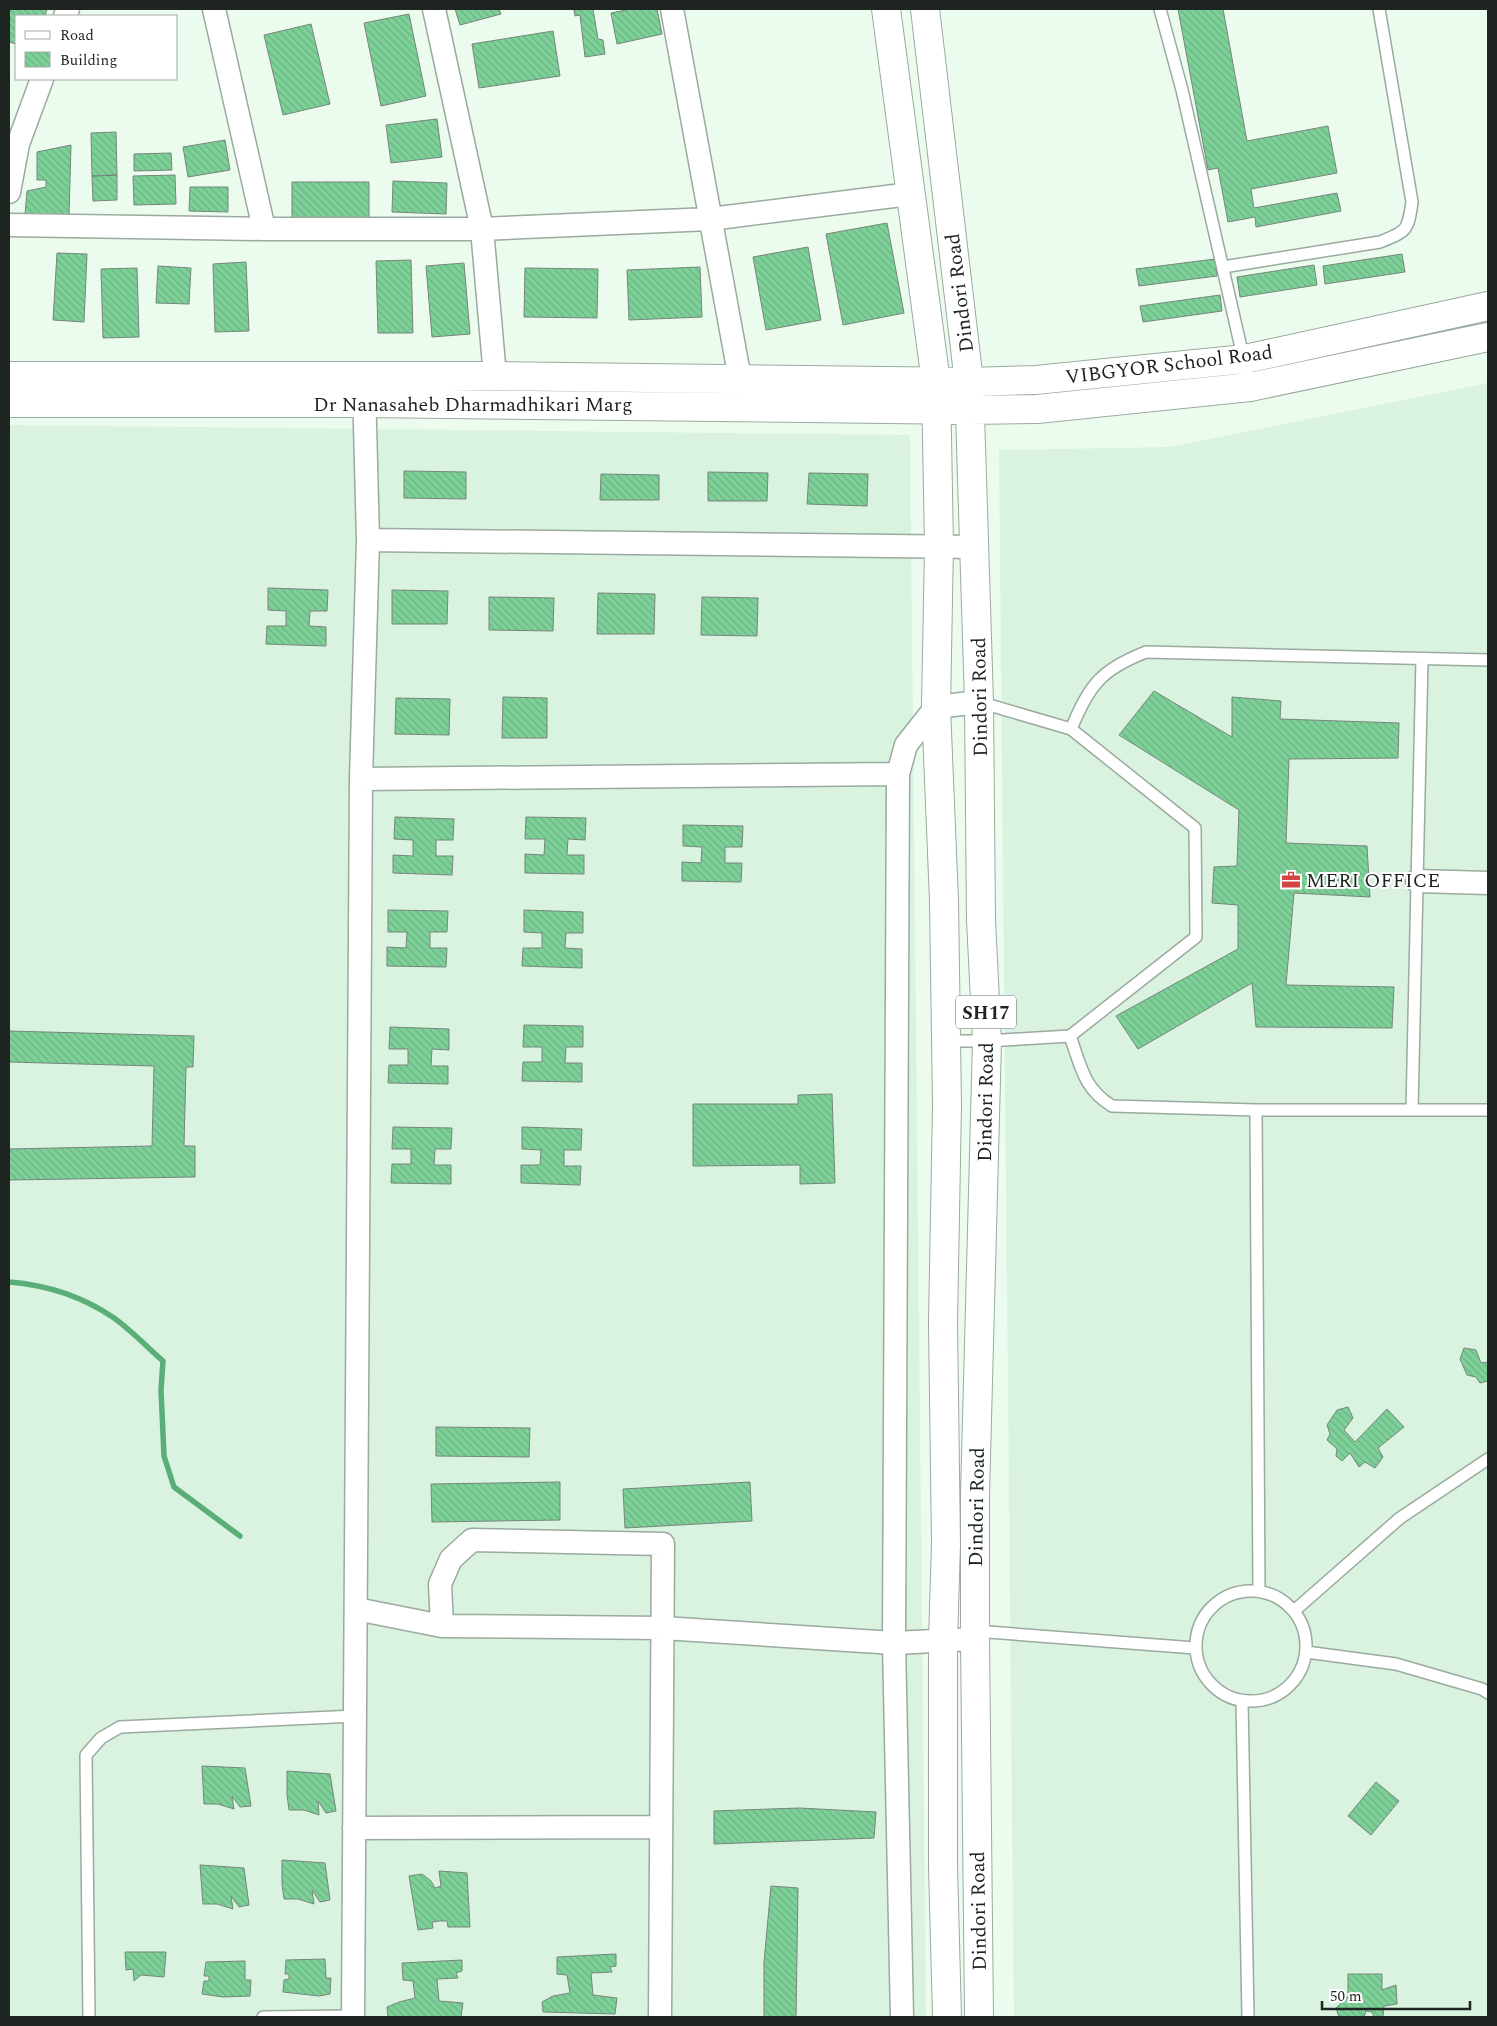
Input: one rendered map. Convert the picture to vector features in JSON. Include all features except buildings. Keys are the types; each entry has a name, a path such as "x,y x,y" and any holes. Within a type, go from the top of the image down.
{"main road":[{"path":"886,9 936,382 939,546 936,707 944,901 947,1105 943,1323 946,1544 943,1640 943,1866 948,2017"},
{"name":"Dindori Road","path":"926,9 969,382 980,702 981,920 987,1041 975,1495 979,2017"},
{"name":"VIBGYOR School Road","path":"936,382 1036,380 1245,358 1488,306"},
{"name":"VIBGYOR School Road","path":"936,408 970,410 1037,409 1250,387 1488,337"},
{"name":"Dr Nanasaheb Dharmadhikari Marg","path":"9,376 495,376 936,382"},
{"name":"Dr Nanasaheb Dharmadhikari Marg","path":"9,403 365,403 936,408"}],"street":[{"path":"214,9 264,229"},
{"path":"434,9 482,228 495,376"},
{"path":"672,9 740,379"},
{"path":"9,192 14,142 42,80"},
{"path":"9,226 264,229 482,228 710,218 910,194"},
{"path":"354,2017 361,779 368,540 364,376"},
{"path":"368,540 975,547"},
{"path":"902,2017 894,1643 898,774 906,745 936,707 980,702"},
{"path":"361,779 898,774"},
{"path":"1417,881 1488,883"},
{"path":"442,1626 440,1584 451,1560 472,1540 663,1544 660,2017"},
{"path":"356,1609 442,1626 663,1628 894,1643 943,1640 975,1635"},
{"path":"354,1828 661,1827"}],"lane":[{"path":"1160,9 1182,90 1245,358 1250,387"},
{"path":"1223,267 1380,242 1402,233 1409,222 1412,202 1380,9"},
{"path":"1071,729 1084,698 1109,670 1146,652 1488,660"},
{"path":"1412,1110 1422,659"},
{"path":"946,1041 987,1041 1070,1036 1196,937 1196,828 1071,729 980,702"},
{"path":"1070,1036 1088,1084 1099,1098 1112,1106 1256,1110 1488,1110"},
{"path":"1256,1110 1259,1591"},
{"path":"1294,1611 1400,1518 1488,1459"},
{"path":"1259,1591 1282,1600 1294,1611 1303,1627 1306,1652 1301,1669 1292,1683 1276,1695 1261,1700 1242,1701 1223,1694 1209,1683 1198,1666 1195,1648 1197,1631 1204,1616 1217,1602 1234,1593 1259,1591"},
{"path":"975,1635 1195,1648"},
{"path":"1306,1652 1396,1664 1482,1689 1488,1693"},
{"path":"1242,1701 1248,2017"},
{"path":"88,2017 86,1755 101,1738 120,1727 355,1716"},
{"path":"263,2017 354,2017"}],"shaded area":[{"path":"1488,383 1488,2017 1014,2017 999,450 1170,447"},
{"path":"9,425 910,435 926,2017 9,2017"}],"waterway":[{"path":"9,1282 37,1286 64,1293 102,1310 133,1333 163,1361 161,1390 164,1456 174,1487 240,1536"}],"place":[{"name":"MERI OFFICE","path":"1291,880"}]}
